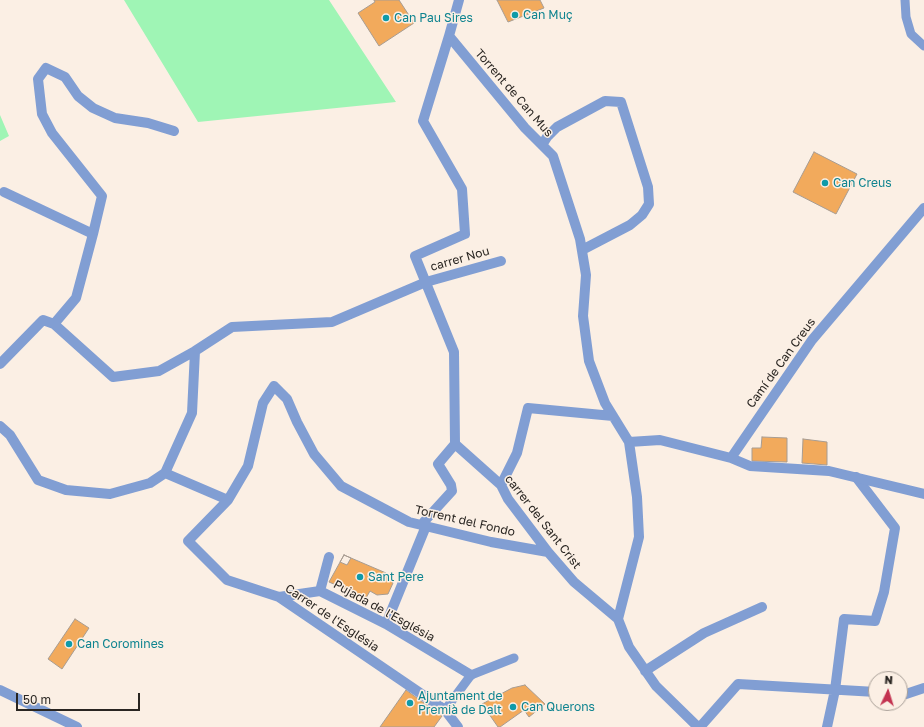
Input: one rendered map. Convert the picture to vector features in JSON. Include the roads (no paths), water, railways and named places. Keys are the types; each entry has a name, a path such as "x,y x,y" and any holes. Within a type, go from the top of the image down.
{"street":[{"path":"386,624 423,526 452,491 452,485 438,464 455,444 454,352 415,256 465,234 462,189 423,121 459,0"},
{"name":"Torrent de Can Mus","path":"449,36 525,128 553,156 580,239 586,275 583,316 589,361 605,403 629,442 637,497 639,537 618,619"},
{"path":"0,364 43,320 54,324 76,298 102,196 52,133 42,114 38,79 46,68 65,77 78,96 93,108 115,118 148,123 174,131"},
{"path":"542,145 547,137 557,127 605,101 621,102 648,187 649,204 642,215 630,225 582,250"},
{"path":"4,192 93,234"},
{"name":"Camí de Can Creus","path":"731,458 812,340 924,208"},
{"name":"carrer Nou","path":"54,324 113,377 159,371 195,351 232,327 332,322 426,282 501,261"},
{"path":"0,426 10,435 38,480 66,490 110,494 150,483 165,473 192,413 195,351"},
{"name":"Torrent del Fondo","path":"188,541 228,500 248,466 263,403 274,386 287,399 314,454 342,486 409,522 491,542 548,552"},
{"path":"501,485 517,453 528,408 613,416"},
{"path":"629,442 660,440 731,458 750,466 829,471 924,494"},
{"name":"carrer del Sant Crist","path":"455,444 501,485 508,499 548,552 574,582 618,619 629,647 656,686 699,727"},
{"path":"165,473 228,500"},
{"path":"827,727 835,690 844,619 875,621 884,592 895,528 856,477"},
{"name":"Carrer de l'Església","path":"188,541 227,580 279,597 444,710 458,727"},
{"path":"320,591 329,557"},
{"name":"Pujada de l'Església","path":"279,597 320,591 386,624 471,675"},
{"path":"645,671 704,633 762,607"},
{"path":"699,727 738,684 868,692"},
{"path":"908,693 924,688"},
{"path":"0,690 77,727"}],"lane":[{"path":"905,0 906,17 911,34 924,46"},
{"path":"444,710 471,675 514,658"}],"place":[{"name":"Can Muç","path":"515,15"},
{"name":"Can Pau Sires","path":"386,18"},
{"name":"Can Creus","path":"825,183"},
{"name":"Sant Pere","path":"360,577"},
{"name":"Can Coromines","path":"69,644"},
{"name":"Ajuntament de Premià de Dalt","path":"410,703"},
{"name":"Can Querons","path":"513,707"}]}
